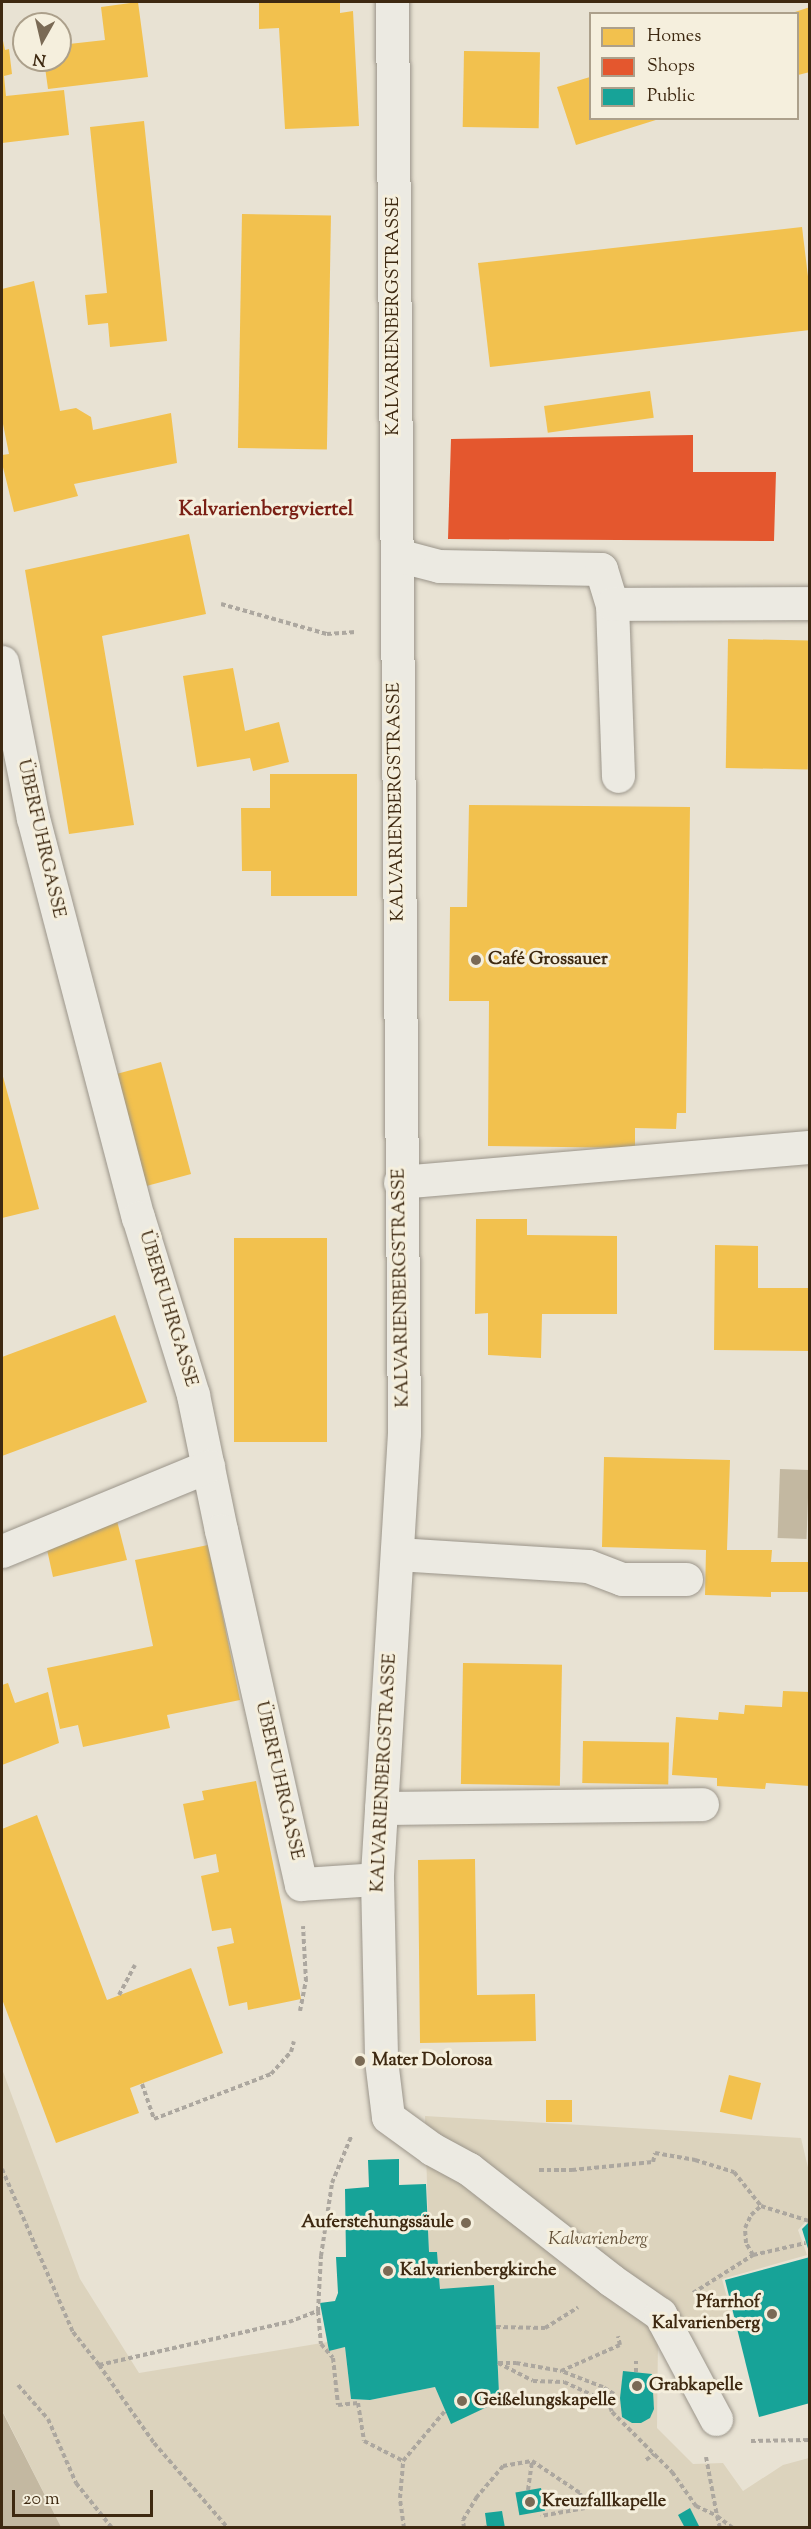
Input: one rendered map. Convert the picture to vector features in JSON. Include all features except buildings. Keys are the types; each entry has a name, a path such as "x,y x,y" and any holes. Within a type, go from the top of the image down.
{"street":[{"name":"KALVARIENBERGSTRASSE","path":"388,2117 381,2060 381,1964 377,1879 404,1433 400,1182 392,2"},
{"path":"397,555 439,566 601,569 612,604 618,776"},
{"path":"612,604 810,603"},
{"name":"ÜBERFUHRGASSE","path":"2,662 33,818 138,1217 193,1395 301,1884 377,1879"},
{"path":"400,1182 810,1147"},
{"path":"2,1551 208,1466"},
{"path":"397,1554 588,1566 622,1579 686,1579"},
{"path":"381,1808 702,1804"},
{"path":"388,2117 432,2149 469,2169 611,2280 660,2314 716,2419"}],"path":[{"path":"221,604 327,634 396,629"},
{"path":"300,2011 306,1982 301,1884"},
{"path":"119,1995 135,1965"},
{"path":"142,2084 154,2119 271,2074 291,2052 294,2041"},
{"path":"388,2117 353,2131 332,2183 321,2256 318,2311 321,2344 333,2358 338,2405 358,2403 364,2441 403,2461"},
{"path":"537,2170 572,2170 653,2162 655,2153 695,2160 734,2172 761,2206 809,2221"},
{"path":"2,2169 73,2332 154,2443 228,2528"},
{"path":"753,2255 746,2243 745,2229 751,2215 761,2206"},
{"path":"660,2314 753,2255 806,2243"},
{"path":"496,2327 545,2328 593,2298 611,2280"},
{"path":"561,2370 620,2345 608,2294 611,2280"},
{"path":"99,2365 289,2322 318,2311"},
{"path":"516,2362 561,2370 614,2394 613,2400 564,2382 533,2381 498,2363 516,2362"},
{"path":"18,2385 48,2419 76,2483 112,2528"},
{"path":"608,2400 612,2412 672,2472 696,2506 717,2516 733,2528"},
{"path":"404,2528 400,2498 403,2461 445,2411"},
{"path":"716,2419 752,2441 810,2440"},
{"path":"646,2460 654,2454"},
{"path":"705,2460 720,2528"},
{"path":"528,2490 532,2461"},
{"path":"464,2528 463,2520 472,2505 503,2466 532,2461 580,2493 585,2508 541,2516"}],"green space":[{"name":"Kalvarienberg","path":"2,2069 80,2279 139,2373 328,2342 330,2350 345,2347 351,2399 370,2400 435,2387 451,2423 486,2407 481,2395 499,2393 494,2286 440,2289 437,2252 429,2252 425,2116 801,2138 809,2172 810,2217 798,2230 807,2255 722,2279 733,2320 658,2338 657,2428 693,2464 723,2463 743,2491 783,2465 809,2458 809,2527 61,2527 2,2410"}],"shaded area":[{"path":"780,1469 809,1470 807,1539 778,1538"},
{"path":"2,2411 61,2527 2,2527"}],"place":[{"name":"Café Grossauer","path":"476,960"},
{"name":"Mater Dolorosa","path":"360,2061"},
{"name":"Auferstehungssäule","path":"466,2223"},
{"name":"Kalvarienbergkirche","path":"388,2271"},
{"name":"Pfarrhof Kalvarienberg","path":"772,2314"},
{"name":"Grabkapelle","path":"637,2386"},
{"name":"Geißelungskapelle","path":"462,2401"},
{"name":"Kreuzfallkapelle","path":"530,2502"}],"district":[{"name":"Kalvarienbergviertel","path":"266,510"}]}
